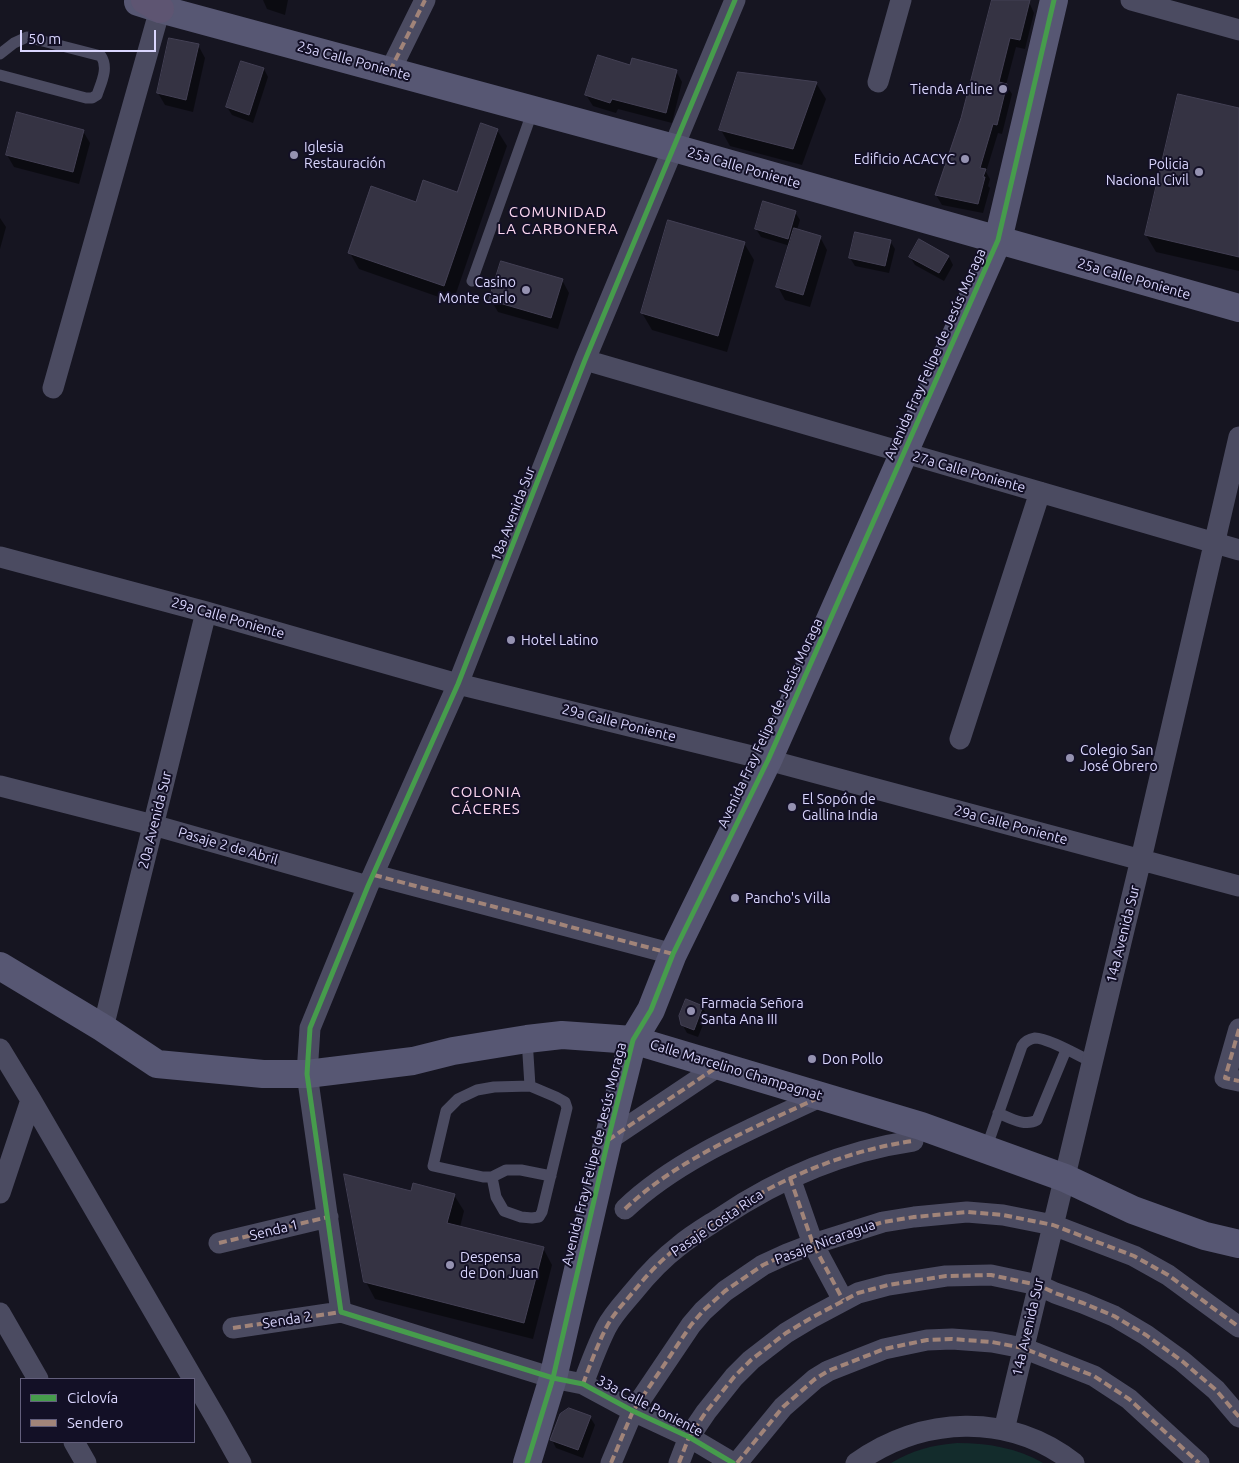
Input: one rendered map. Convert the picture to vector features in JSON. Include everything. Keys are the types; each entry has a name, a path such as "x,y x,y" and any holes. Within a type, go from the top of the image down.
{"street":[{"name":"25a Calle Poniente","path":"133,0 674,148 1239,308"},
{"path":"390,71 425,0"},
{"name":"18a Avenida Sur","path":"341,1312 308,1074 310,1028 371,881 458,684 585,360 735,0"},
{"path":"878,82 901,0"},
{"name":"Avenida Fray Felipe de Jesús Moraga","path":"527,1463 553,1378 633,1040 651,1010 673,954 768,760 998,240 1054,0"},
{"path":"1131,0 1239,30"},
{"path":"53,388 152,5"},
{"name":"27a Calle Poniente","path":"585,360 1239,550"},
{"name":"14a Avenida Sur","path":"1004,1430 1141,859 1239,437"},
{"path":"960,739 1040,492"},
{"name":"29a Calle Poniente","path":"0,557 206,612 458,684 768,760 1239,886"},
{"name":"20a Avenida Sur","path":"103,1028 206,612"},
{"name":"Pasaje 2 de Abril","path":"0,786 371,881 673,954"},
{"name":"Calle Marcelino Champagnat","path":"0,966 103,1028 157,1064 263,1074 308,1074 413,1061 453,1051 562,1035 633,1040 921,1126 1064,1178 1133,1210 1205,1236 1239,1244"},
{"path":"1239,1028 1225,1078 1239,1082"},
{"path":"0,1050 193,1378"},
{"path":"608,1140 720,1065"},
{"path":"625,1209 650,1188 694,1159 822,1096"},
{"path":"0,1193 31,1100"},
{"name":"Pasaje Costa Rica","path":"582,1384 606,1327 647,1275 678,1246 741,1204 790,1178 857,1153 891,1144 913,1142"},
{"path":"790,1178 813,1244 844,1300"},
{"name":"Pasaje Nicaragua","path":"611,1463 633,1411 681,1339 703,1311 725,1291 763,1265 813,1244 883,1222 967,1212 1003,1215 1053,1225 1134,1256 1168,1275 1239,1327"},
{"name":"Senda 1","path":"219,1243 328,1217"},
{"path":"679,1463 689,1437 734,1377 751,1360 786,1333 858,1293 924,1278 946,1276 990,1275 1038,1285 1114,1316 1146,1335 1182,1361 1216,1390 1239,1417"},
{"name":"33a Calle Poniente","path":"341,1312 553,1378 582,1384 633,1411 689,1437 732,1463"},
{"name":"Senda 2","path":"233,1328 341,1312"},
{"path":"0,1313 37,1378"},
{"path":"736,1463 783,1408 815,1379 828,1371 884,1349 927,1340 952,1339 984,1341 1023,1348 1094,1376 1128,1399 1199,1463"},
{"path":"195,1382 241,1463"},
{"path":"856,1463 875,1450 894,1441 914,1434 954,1426 975,1426 1015,1432 1066,1456 1074,1463"},
{"path":"75,1443 86,1463"}],"lane":[{"path":"0,54 14,43 28,37 101,56 106,66 97,95 92,98 0,75"},
{"path":"472,281 533,110"},
{"path":"986,1149 1022,1046 1026,1041 1034,1038 1043,1039 1092,1062"},
{"path":"527,1039 530,1086"},
{"path":"998,1114 1026,1123 1032,1123 1037,1120 1066,1050"},
{"path":"492,1177 496,1197 504,1211 521,1217 538,1218 542,1212 551,1176 567,1108 565,1102 530,1086 494,1087 478,1090 458,1099 446,1111 433,1166 483,1177 492,1177 506,1170 521,1170 551,1176"}],"green space":[{"path":"957,1443 1002,1447 1043,1463 891,1463 923,1449"}],"building":[{"path":"992,0 1030,0 1020,40 1010,38 999,82 1007,84 997,125 993,124 980,168 986,169 978,204 935,195 961,118"},
{"path":"169,38 199,44 186,100 157,93"},
{"path":"598,55 630,65 632,58 677,70 666,113 612,99 610,103 585,95"},
{"path":"241,61 264,68 249,115 226,107"},
{"path":"738,72 817,82 793,149 719,130"},
{"name":"Policia Nacional Civil","path":"1178,94 1239,108 1239,257 1145,235"},
{"path":"17,112 84,130 73,172 6,155"},
{"path":"481,123 498,129 444,286 348,253 371,186 416,202 423,180 457,192"},
{"path":"763,201 796,211 788,239 755,229"},
{"path":"668,220 745,242 718,336 641,313"},
{"path":"794,228 821,236 803,295 776,287"},
{"path":"855,232 891,240 885,266 849,258"},
{"path":"919,239 949,256 939,273 909,257"},
{"name":"Casino Monte Carlo","path":"501,261 563,279 551,318 489,300"},
{"name":"Farmacia Señora Santa Ana III","path":"686,999 703,1006 694,1030 681,1025 679,1016"},
{"name":"Despensa de Don Juan","path":"344,1174 411,1191 413,1183 455,1194 447,1223 544,1247 524,1323 364,1282"},
{"path":"569,1408 591,1416 578,1450 550,1440 560,1414"}],"marked path":[{"path":"390,71 425,0"},
{"path":"374,875 673,954"},
{"path":"1239,1029 1225,1078 1239,1081"},
{"path":"608,1140 720,1065"},
{"path":"625,1209 669,1174 693,1159 822,1096"},
{"path":"583,1384 603,1335 615,1313 655,1267 689,1238 742,1204 788,1179 837,1159 913,1141"},
{"path":"790,1178 813,1244 843,1300"},
{"path":"611,1463 633,1411 691,1325 725,1291 763,1265 787,1254 883,1222 967,1212 1003,1215 1053,1225 1134,1256 1168,1275 1239,1327"},
{"path":"219,1243 328,1217"},
{"path":"679,1463 689,1437 734,1377 751,1360 786,1333 858,1293 888,1285 946,1276 991,1275 1038,1285 1114,1316 1146,1335 1182,1361 1216,1390 1239,1417"},
{"path":"233,1328 341,1312"},
{"path":"737,1463 783,1407 815,1379 828,1371 884,1349 927,1340 952,1339 992,1342 1023,1348 1094,1376 1129,1399 1199,1463"}],"cycle path":[{"path":"733,1463 689,1437 633,1411 583,1384 553,1378 341,1312 307,1074 310,1028 368,886 458,684 585,360 735,0"},
{"path":"527,1463 553,1378 633,1040 651,1010 673,954 768,760 998,240 1054,0"}],"place":[{"name":"Tienda Arline","path":"1003,89"},
{"name":"Iglesia Restauración","path":"294,155"},
{"name":"Edificio ACACYC","path":"965,159"},
{"name":"Policia Nacional Civil","path":"1199,172"},
{"name":"Casino Monte Carlo","path":"526,290"},
{"name":"Hotel Latino","path":"511,640"},
{"name":"Colegio San José Obrero","path":"1070,758"},
{"name":"El Sopón de Gallina India","path":"792,807"},
{"name":"Pancho's Villa","path":"735,898"},
{"name":"Farmacia Señora Santa Ana III","path":"691,1011"},
{"name":"Don Pollo","path":"812,1059"},
{"name":"Despensa de Don Juan","path":"450,1265"}],"district":[{"name":"COMUNIDAD LA CARBONERA","path":"558,220"},
{"name":"COLONIA CÁCERES","path":"486,800"}]}
